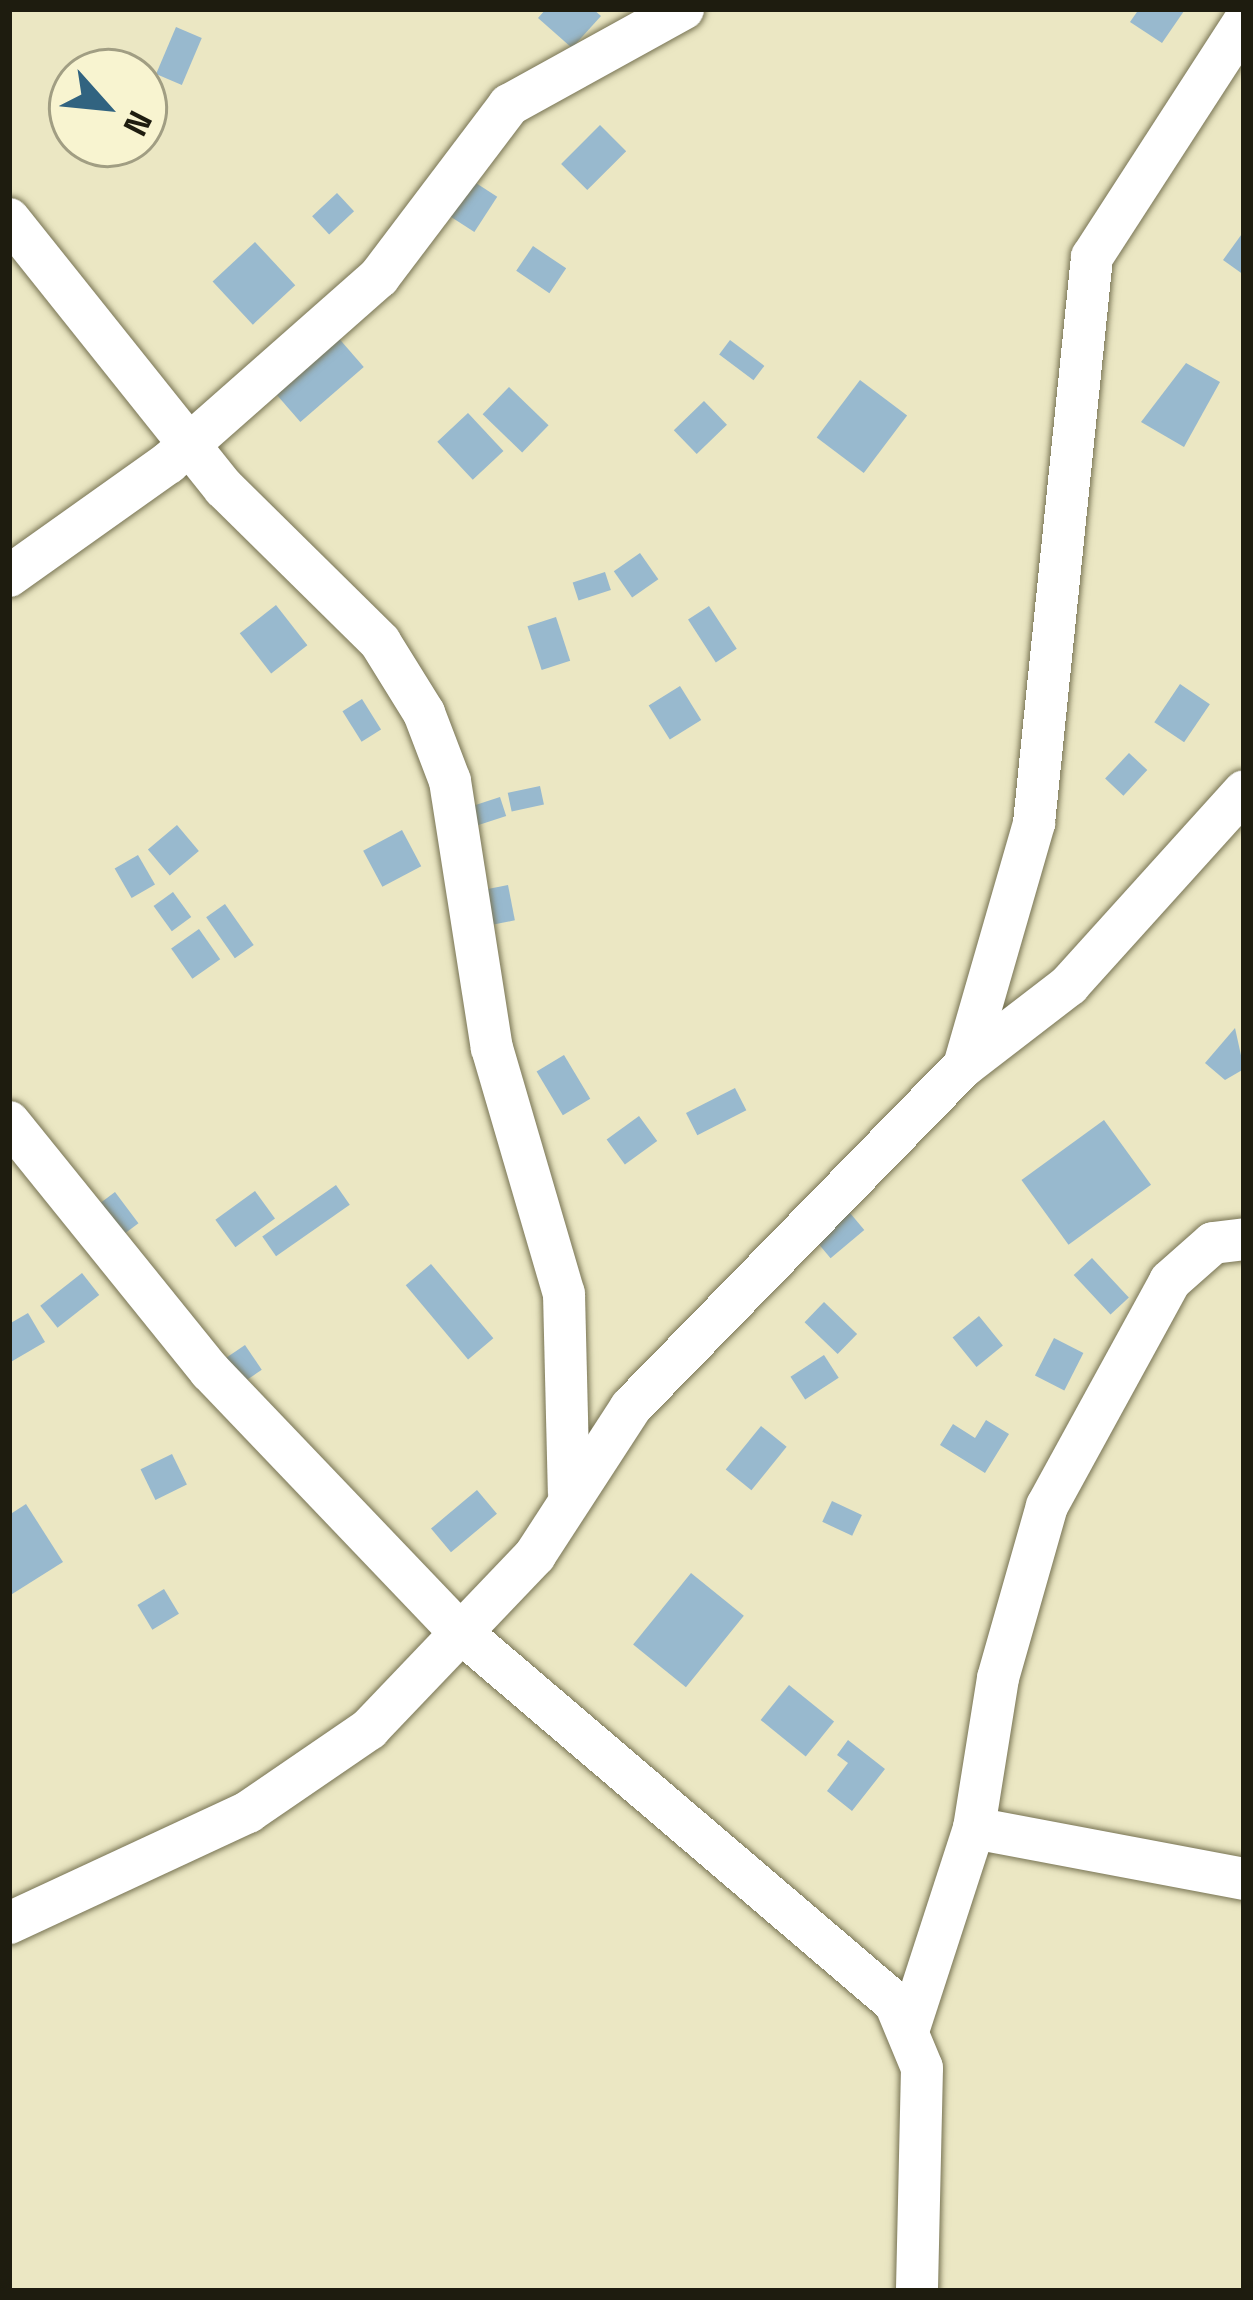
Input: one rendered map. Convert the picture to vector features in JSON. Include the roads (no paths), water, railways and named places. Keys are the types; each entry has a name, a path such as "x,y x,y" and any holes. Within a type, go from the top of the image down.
{"street":[{"path":"9,577 192,440 379,278 509,105 683,9"},
{"path":"964,1066 1034,823 1092,257 1244,22"},
{"path":"9,219 192,440 224,488 380,641 450,781 492,1048 564,1294 575,1403 569,1493"},
{"path":"9,1922 248,1812 369,1730 456,1628 535,1555 569,1493 631,1407 964,1066 1070,985 1244,791"},
{"path":"9,1122 210,1371 456,1628 910,2025 922,2068 917,2291"},
{"path":"910,2025 974,1828 998,1678 1047,1505 1169,1281 1213,1243 1244,1239"},
{"path":"974,1828 1244,1879"}]}
